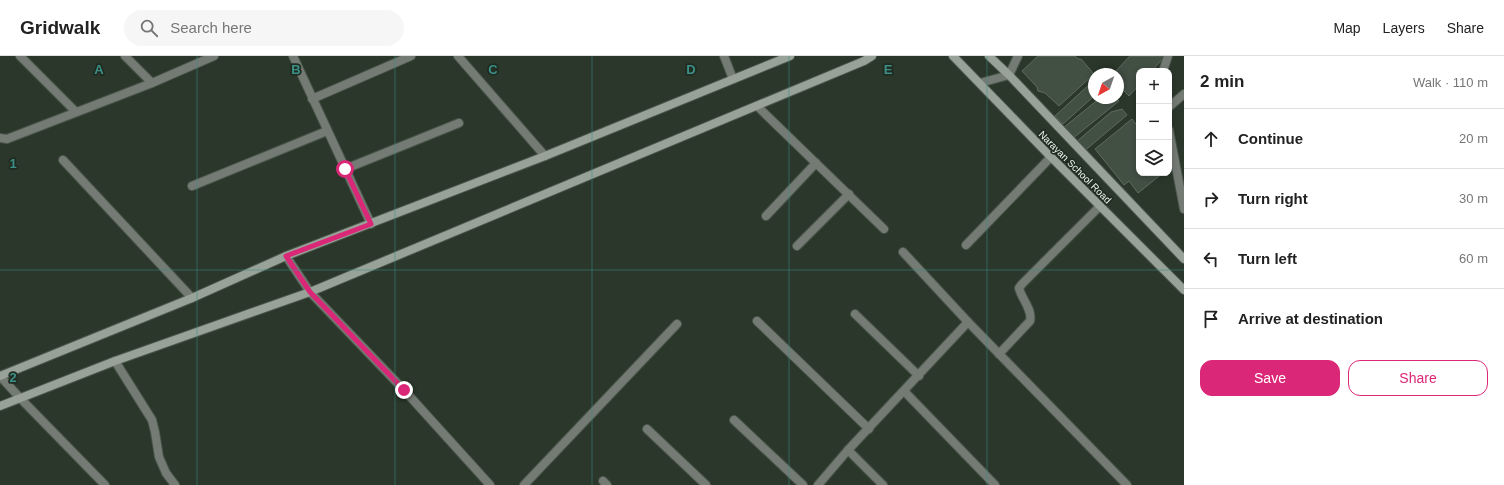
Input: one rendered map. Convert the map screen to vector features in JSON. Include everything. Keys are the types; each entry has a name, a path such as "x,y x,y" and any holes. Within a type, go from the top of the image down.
{"street":[{"path":"20,56 76,112"},
{"path":"125,56 152,83"},
{"path":"0,138 7,139 152,83 214,56"},
{"path":"293,56 371,224"},
{"path":"312,99 411,56"},
{"path":"458,56 545,156"},
{"path":"724,56 734,79"},
{"path":"105,485 0,376 192,298 286,256 545,156 790,56"},
{"path":"0,406 115,361 310,292 757,106 864,61 872,56"},
{"name":"Narayan School Road","path":"953,56 1051,157 1184,290"},
{"path":"989,56 1009,75 1184,259"},
{"path":"980,83 1009,75 1018,56"},
{"path":"1164,68 1168,56"},
{"path":"1172,105 1184,94"},
{"path":"757,106 884,229"},
{"path":"345,169 459,123"},
{"path":"192,186 327,131"},
{"path":"1171,140 1184,208"},
{"path":"966,245 1051,157"},
{"path":"63,160 192,298"},
{"path":"766,216 816,163"},
{"path":"797,246 849,194"},
{"path":"999,354 1030,320 1030,314 1019,288 1100,206"},
{"path":"903,252 968,322 1127,485"},
{"path":"286,256 310,292 404,390 490,485"},
{"path":"855,314 919,376"},
{"path":"757,321 869,429"},
{"path":"819,485 848,450 968,322"},
{"path":"524,485 677,324"},
{"path":"115,361 152,420 159,457 166,473 175,485"},
{"path":"904,391 995,485"},
{"path":"734,420 803,485"},
{"path":"647,429 706,485"},
{"path":"848,450 883,485"}],"building":[{"path":"1038,56 1075,56 1078,59 1081,59 1089,68 1088,79 1059,106 1045,93 1038,91 1037,87 1022,71"},
{"path":"1130,56 1165,56 1155,68 1136,68 1136,88 1129,96 1124,91 1124,68 1119,68"},
{"path":"1088,86 1088,101 1063,124 1055,116"},
{"path":"1093,104 1115,104 1072,139 1063,128"},
{"path":"1122,109 1127,115 1083,152 1075,143 1111,112"},
{"path":"1132,119 1136,124 1136,176 1159,176 1138,193 1129,181 1124,185 1095,149"}],"route":[{"path":"345,169 371,224 286,256 310,292 404,390"}]}
